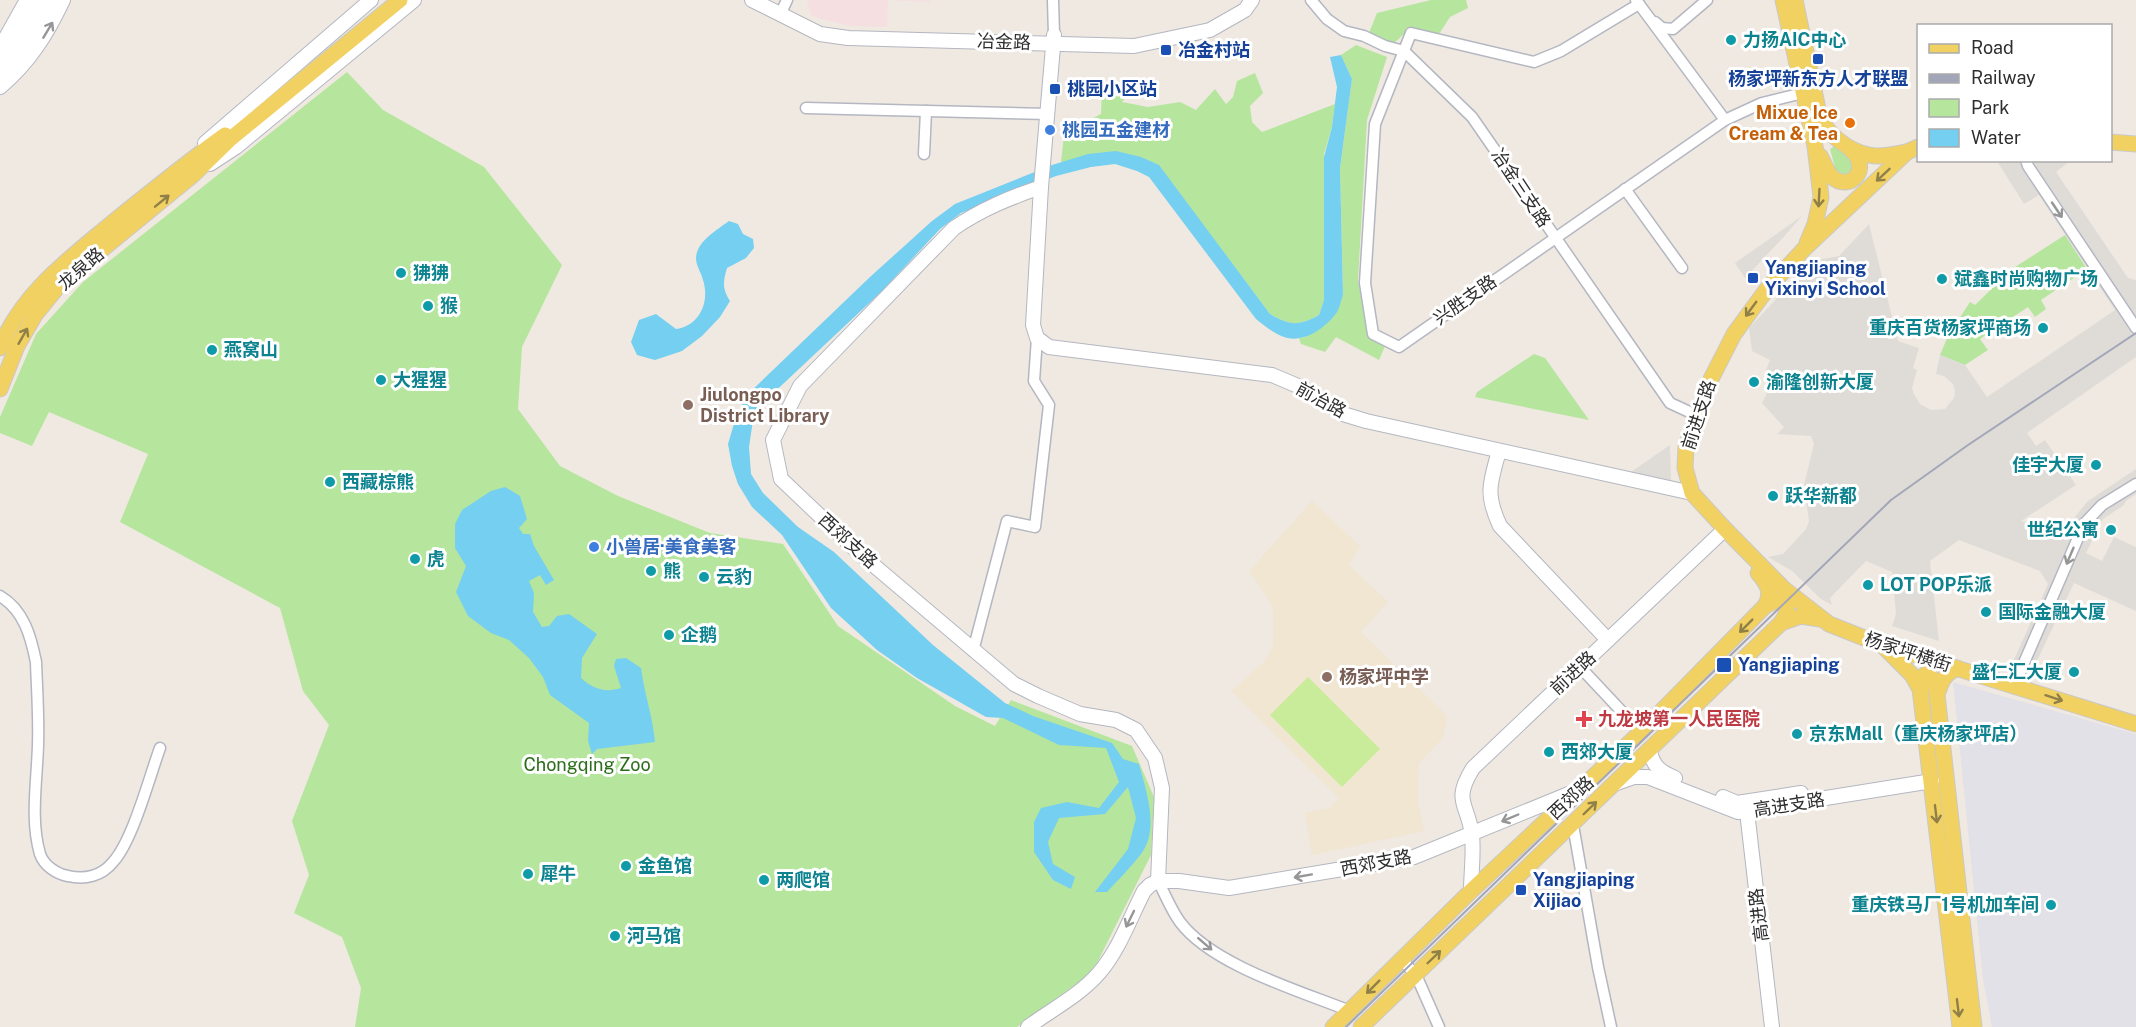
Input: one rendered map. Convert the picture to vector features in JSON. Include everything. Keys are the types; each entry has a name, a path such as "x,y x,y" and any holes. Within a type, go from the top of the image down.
{"main road":[{"path":"189,170 224,135 386,0"},
{"path":"189,170 230,141 400,0"},
{"path":"1783,0 1815,146 1821,197 1815,224 1804,248"},
{"path":"1795,0 1822,121 1831,134 1856,154 1860,164 1856,177 1844,182 1835,180 1815,146"},
{"path":"2112,142 2136,144"},
{"path":"1846,145 1868,155 1888,155 1913,149"},
{"name":"前进支路","path":"1820,619 1784,589 1692,493 1685,468 1686,447 1696,415 1720,357 1767,289 1804,248 1913,149"},
{"name":"龙泉路","path":"0,348 22,306 51,274 189,170"},
{"name":"龙泉路","path":"0,389 18,346 35,315 62,284 189,170"},
{"path":"1725,529 1732,545 1766,582 1769,595 1766,606"},
{"path":"1766,606 1777,600 1787,606 1788,612 1781,623"},
{"name":"西郊路","path":"1333,1027 1471,891 1641,732 1766,606"},
{"path":"1781,623 1801,616 1820,619"},
{"name":"杨家坪横街","path":"1820,619 1882,645 2136,724"},
{"name":"西郊路","path":"1361,1027 1781,623"},
{"path":"1882,645 1912,675 1920,689"},
{"path":"1937,696 1942,678 1957,668"},
{"path":"1960,1027 1920,689 1922,677 1926,674 1934,681 1937,696 1974,1027"}],"street":[{"path":"0,48 27,0"},
{"path":"0,62 17,39 38,0"},
{"path":"0,80 26,43 49,0"},
{"path":"0,87 19,71 38,46 63,0"},
{"path":"189,170 220,129 371,0"},
{"path":"189,170 236,147 414,0"},
{"name":"冶金路","path":"752,0 784,7"},
{"name":"冶金路","path":"769,0 784,7 820,34 848,38 1054,39 1131,38 1205,23 1242,0"},
{"path":"973,651 1007,521 1035,527 1049,405 1034,381 1037,338 1033,325 1041,188 1054,39 1053,0"},
{"name":"冶金路","path":"1054,39 1134,46 1175,39 1210,30 1245,10 1252,0"},
{"name":"冶金三支路","path":"1311,0 1327,19 1344,31 1404,51 1472,117 1671,403 1696,415"},
{"path":"1649,17 1662,28 1673,30 1707,0"},
{"path":"1404,51 1411,33 1534,62 1560,51 1637,2 1725,120"},
{"name":"兴胜支路","path":"1404,51 1375,124 1365,283 1373,334 1399,347 1725,120 1762,103 1803,93"},
{"path":"806,108 1048,114"},
{"path":"924,154 926,111"},
{"path":"2027,162 2136,328"},
{"name":"西郊支路","path":"1041,188 976,213 954,228 800,386 773,440 781,479 858,552 1014,684 1080,714 1116,720 1136,730 1155,758 1162,788 1158,881 1179,881 1229,888 1414,857 1583,788"},
{"path":"1625,189 1682,268"},
{"name":"前冶路","path":"1037,338 1049,347 1272,375 1305,388 1343,414 1366,422 1692,493"},
{"path":"1499,451 1490,485 1491,506 1500,526 1608,640"},
{"path":"2014,686 2084,524 2102,505 2136,484"},
{"name":"前进路","path":"1472,834 1462,799 1463,783 1473,768 1725,529"},
{"path":"0,596 16,608 22,617 36,662 38,742 35,829 41,858 57,873 76,878 97,875 113,862 125,843 159,748"},
{"path":"1580,667 1641,732"},
{"name":"高进支路","path":"1650,751 1656,767 1663,773 1742,807 1931,777"},
{"name":"高进支路","path":"1617,783 1634,777 1648,777 1742,807 1772,808 1931,777"},
{"name":"高进路","path":"1742,807 1750,844 1772,1027"},
{"name":"高进路","path":"1742,807 1763,1027"},
{"path":"1750,844 1754,829 1761,817 1772,808"},
{"path":"1573,825 1611,1027"},
{"path":"1471,891 1472,834"},
{"path":"1028,1027 1099,973 1117,946 1144,891 1158,881 1180,922 1211,950 1248,970 1350,1011"},
{"path":"1401,959 1416,975 1439,1027"}],"shaded area":[{"path":"807,0 888,0 887,27 850,26 821,19 811,15"},
{"path":"888,0 930,0 929,2"},
{"path":"1998,162 2069,162 2056,172 2128,278 2136,280 2136,357 2027,433 2036,446 2045,440 2076,485 2021,521 2053,531 2064,530 2088,501 2136,469 2136,494 2103,519 2086,553 2102,561 2114,537 2136,547 2136,611 2074,583 2035,665 2039,679 2012,664 2048,584 2040,571 1959,540 1930,561 1939,641 1892,626 1896,614 1892,572 1866,561 1830,598 1832,605 1821,599 1792,571 1768,557 1783,554 1806,529 1809,521 1804,485 1814,444 1811,436 1777,434 1784,427 1762,403 1776,375 1766,370 1770,360 1752,351 1749,328 1812,261 1839,256 1869,224 1898,341 1919,348 1913,368 1917,370 1912,388 1920,404 1931,410 1945,409 1954,398 1953,384 1944,376 1936,374 1940,355 1965,365 1987,397 2115,310 2039,195 2024,204"},
{"path":"1802,216 1780,241 1745,278 1735,263"},
{"path":"1670,445 1671,481 1631,472"},
{"name":"杨家坪中学","path":"1312,501 1360,546 1349,565 1388,602 1361,632 1447,716 1443,738 1419,763 1418,803 1424,831 1312,855 1305,813 1330,808 1339,798 1231,691 1264,662 1273,646 1273,609 1249,571"},
{"path":"1953,682 2136,734 2136,1027 1992,1027 1983,980"}],"green space":[{"path":"1431,0 1466,0 1468,8 1450,17 1439,34 1406,32 1393,44 1369,33 1377,13"},
{"path":"1356,45 1387,57 1367,120 1358,280 1368,335 1385,346 1379,360 1336,337 1325,352 1301,344 1299,338 1306,337 1343,295 1340,168 1352,79 1341,55"},
{"name":"Chongqing Zoo","path":"347,72 383,110 484,167 562,265 522,347 518,409 560,466 618,496 710,533 783,544 838,626 955,706 995,726 1011,700 1132,746 1154,797 1151,855 1097,963 1083,979 1017,1027 355,1027 361,988 342,937 294,913 309,875 292,821 329,725 303,691 280,608 120,522 148,454 49,412 32,446 0,433 0,417 36,334 83,282"},
{"path":"1255,73 1263,93 1250,106 1252,122 1262,132 1335,104 1332,127 1324,154 1324,300 1319,315 1300,323 1283,321 1270,314 1158,165 1061,162 1065,126 1087,121 1101,114 1102,87 1125,79 1139,86 1122,102 1148,107 1180,102 1196,110 1215,89 1226,104 1233,97 1237,81"},
{"path":"1835,146 1853,157 1857,166 1844,178 1836,171 1830,149"},
{"path":"2065,235 2087,269 2041,300 2046,309 2035,317 2028,307 1980,339 1988,350 1965,365 1940,355 1948,336 1970,302 1975,305 2012,269"},
{"path":"1534,354 1545,358 1589,420 1475,397 1477,392"},
{"path":"1308,677 1380,749 1342,787 1270,715"}],"water":[{"path":"1341,55 1352,79 1340,168 1343,295 1337,312 1327,324 1314,333 1291,339 1273,331 1256,319 1149,177 1115,164 1091,167 1056,176 961,213 940,229 882,291 767,399 753,420 749,447 751,474 763,493 798,527 834,552 933,645 1005,703 1033,716 1112,743 1123,759 1139,764 1150,810 1151,822 1147,844 1137,859 1107,892 1095,892 1128,849 1136,818 1128,787 1105,814 1059,818 1048,842 1053,864 1075,877 1071,889 1053,880 1034,852 1034,822 1041,808 1067,802 1099,808 1119,782 1106,748 1059,745 1003,718 986,717 917,678 877,650 831,608 782,535 752,507 738,484 728,444 736,417 747,395 932,221 955,204 1052,165 1088,154 1116,151 1141,157 1159,165 1270,314 1283,321 1294,323 1300,323 1319,315 1324,300 1324,157 1332,127 1337,87 1330,57"},
{"path":"729,221 738,224 743,234 753,239 754,248 746,258 727,268 724,285 730,301 720,317 702,336 682,351 655,360 637,355 631,342 639,320 656,314 676,329 684,327 697,318 704,304 705,288 696,261 697,252 708,236"},
{"path":"505,487 520,496 527,519 519,528 523,534 530,534 534,546 554,580 546,585 540,575 529,581 534,593 533,612 542,627 549,626 557,616 569,614 597,634 582,658 581,678 590,685 604,690 621,688 614,666 616,659 626,658 641,668 655,742 597,749 592,754 588,741 589,723 550,695 543,677 529,658 509,640 491,633 468,616 456,592 466,566 455,548 455,524 462,510 491,491"}],"railway":[{"path":"1346,1027 1891,500 1968,445 2136,333"}],"place":[{"name":"力扬AIC中心","path":"1731,40"},
{"name":"冶金村站","path":"1166,50"},
{"name":"杨家坪新东方人才联盟","path":"1818,59"},
{"name":"桃园小区站","path":"1055,89"},
{"name":"Mixue Ice Cream & Tea","path":"1850,123"},
{"name":"桃园五金建材","path":"1050,130"},
{"name":"狒狒","path":"401,273"},
{"name":"Yangjiaping Yixinyi School","path":"1753,278"},
{"name":"斌鑫时尚购物广场","path":"1942,279"},
{"name":"猴","path":"428,306"},
{"name":"重庆百货杨家坪商场","path":"2043,328"},
{"name":"燕窝山","path":"212,350"},
{"name":"大猩猩","path":"381,380"},
{"name":"渝隆创新大厦","path":"1754,382"},
{"name":"Jiulongpo District Library","path":"688,405"},
{"name":"佳宇大厦","path":"2096,465"},
{"name":"西藏棕熊","path":"330,482"},
{"name":"跃华新都","path":"1773,496"},
{"name":"世纪公寓","path":"2111,530"},
{"name":"小兽居·美食美客","path":"594,547"},
{"name":"虎","path":"415,559"},
{"name":"熊","path":"651,571"},
{"name":"云豹","path":"704,577"},
{"name":"LOT POP乐派","path":"1868,585"},
{"name":"国际金融大厦","path":"1986,612"},
{"name":"企鹅","path":"669,635"},
{"name":"Yangjiaping","path":"1724,665"},
{"name":"盛仁汇大厦","path":"2074,672"},
{"name":"杨家坪中学","path":"1327,677"},
{"name":"九龙坡第一人民医院","path":"1584,719"},
{"name":"京东Mall（重庆杨家坪店）","path":"1797,734"},
{"name":"西郊大厦","path":"1549,752"},
{"name":"金鱼馆","path":"626,866"},
{"name":"犀牛","path":"528,874"},
{"name":"两爬馆","path":"764,880"},
{"name":"Yangjiaping Xijiao","path":"1521,890"},
{"name":"重庆铁马厂1号机加车间","path":"2051,905"},
{"name":"河马馆","path":"615,936"}]}
